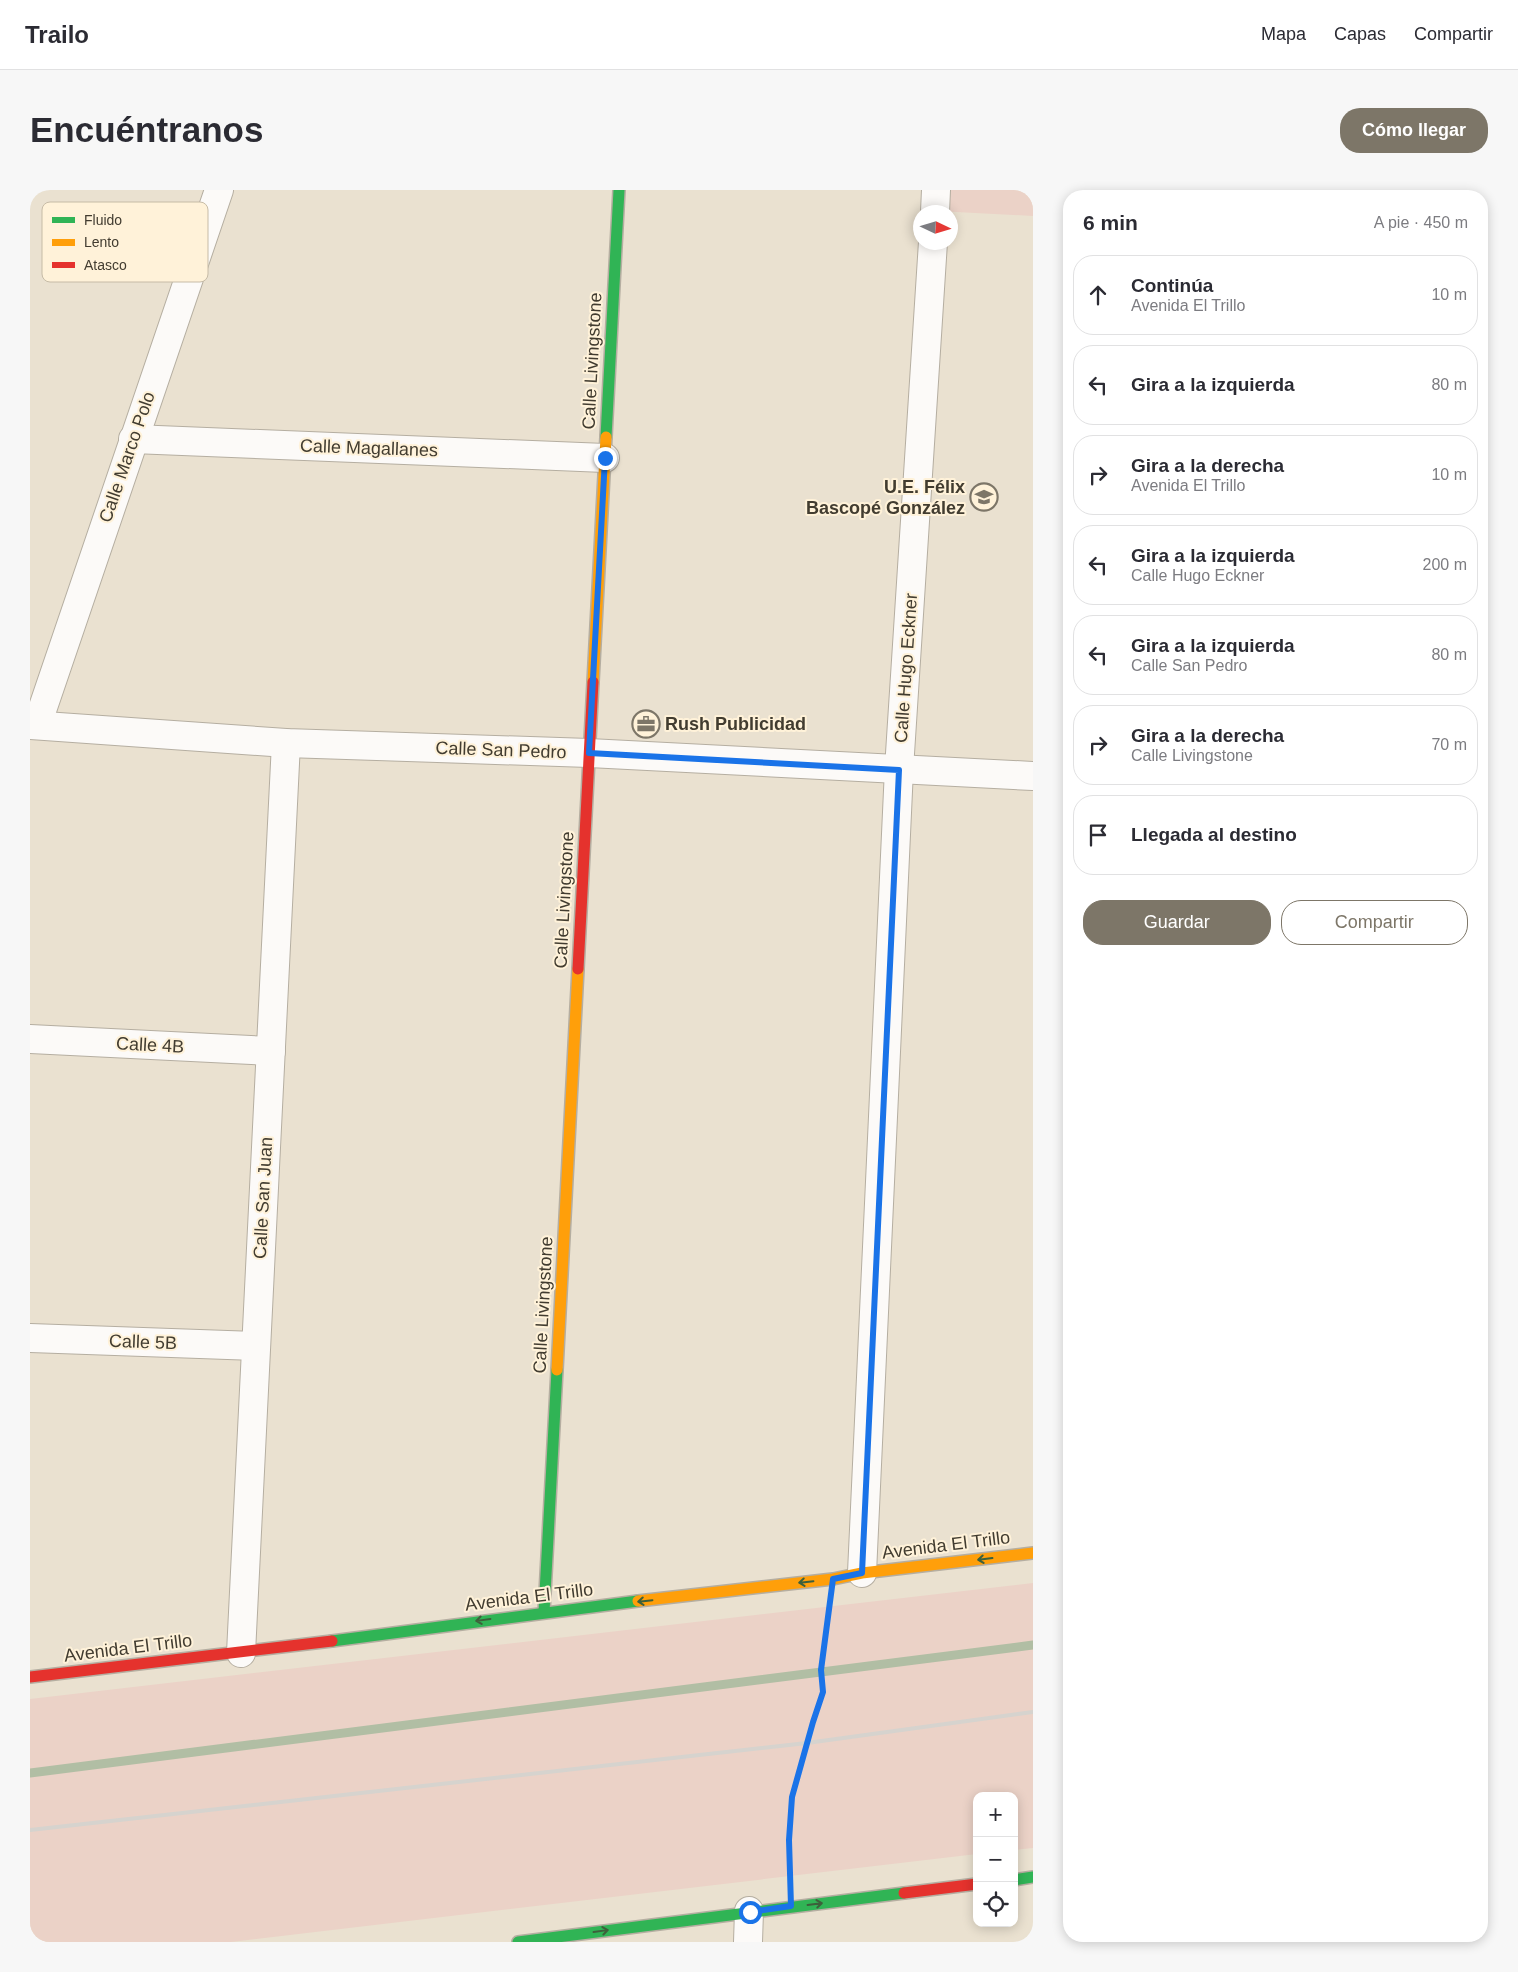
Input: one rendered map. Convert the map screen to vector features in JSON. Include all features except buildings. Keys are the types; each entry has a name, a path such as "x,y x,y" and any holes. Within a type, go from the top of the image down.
{"main road":[{"name":"Calle Livingstone","path":"544,1612 619,190"},
{"name":"Avenida El Trillo","path":"30,1677 240,1653 544,1612 833,1579 862,1573 1033,1553"},
{"path":"1018,1880 1033,1878"},
{"path":"518,1942 973,1884"}],"street":[{"name":"Calle Marco Polo","path":"208,222 219,190"},
{"path":"935,205 936,190"},
{"name":"Calle Hugo Eckner","path":"862,1573 899,770 932,250"},
{"name":"Calle Marco Polo","path":"34,725 187,282"},
{"name":"Calle Magallanes","path":"133,439 605,458"},
{"name":"Calle San Pedro","path":"34,725 286,743 589,753 1033,776"},
{"name":"Calle San Juan","path":"240,1653 286,743"},
{"name":"Calle 4B","path":"30,1039 271,1051"},
{"name":"Calle 5B","path":"30,1338 256,1346"},
{"path":"748,1942 750,1912"}],"path":[{"path":"791,1906 789,1840 792,1797 823,1692 821,1670 833,1579"}],"shaded area":[{"path":"939,190 1033,190 1033,216 958,212 958,205 938,205"},
{"path":"1033,1583 1033,1848 1018,1850 1018,1792 973,1792 973,1854 231,1942 30,1942 30,1699"}],"waterway":[{"path":"30,1773 1033,1645"}],"railway":[{"path":"30,1830 807,1743 1033,1712"}],"traffic: fast":[{"path":"606,437 619,190"},
{"path":"544,1612 557,1370"},
{"path":"332,1641 638,1601"},
{"path":"1018,1879 1033,1877"},
{"path":"518,1942 904,1893"}],"traffic: slow":[{"path":"593,682 606,437"},
{"path":"557,1370 578,969"},
{"path":"638,1601 833,1579 862,1573 1033,1553"}],"traffic: jam":[{"path":"578,969 593,682"},
{"path":"30,1677 332,1641"},
{"path":"904,1893 973,1884"}],"place":[{"name":"U.E. Félix Bascopé González","path":"984,497"},
{"name":"Rush Publicidad","path":"646,724"}],"route":[{"path":"605,458 589,753 899,770 862,1573 833,1579 831,1606 825,1634 821,1670 823,1692 792,1797 789,1840 791,1906 750,1912"}]}
